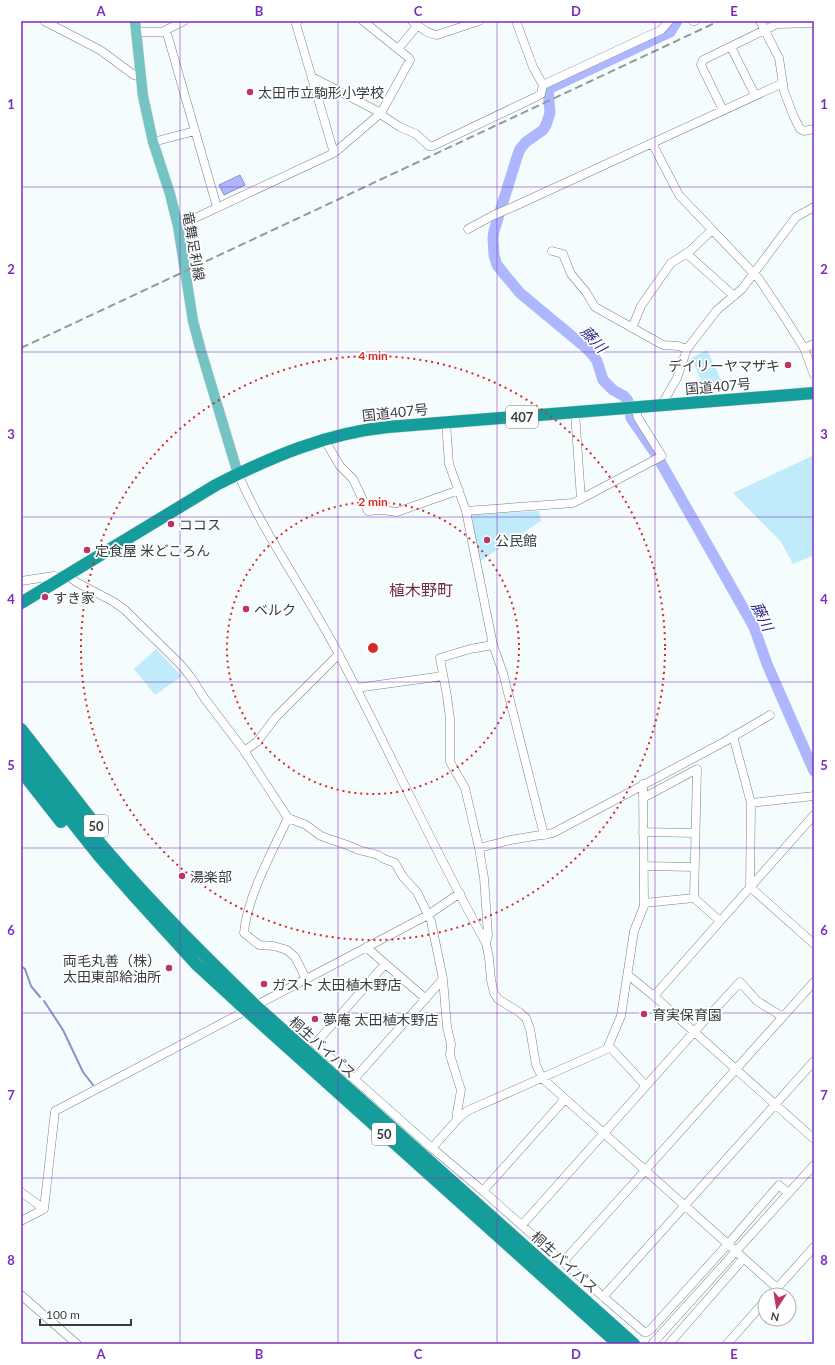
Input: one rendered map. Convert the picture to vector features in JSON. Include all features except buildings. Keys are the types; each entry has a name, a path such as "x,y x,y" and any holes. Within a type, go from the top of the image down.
{"highway":[{"name":"国道407号","path":"21,603 216,484 311,443 324,439 369,429 446,422 813,396"},
{"name":"50","path":"21,729 172,923"},
{"name":"桐生バイパス","path":"21,744 106,850 251,1008 618,1344"},
{"name":"桐生バイパス","path":"21,758 99,856 196,964 251,1008 634,1344"},
{"name":"50","path":"21,772 94,860 130,900 155,919"}],"main road":[{"name":"竜舞足利線","path":"135,21 140,77 153,142 170,194 178,226 194,323 207,373 238,474"}],"street":[{"path":"44,21 100,50 134,75 140,77"},
{"path":"136,32 166,30 184,21"},
{"path":"298,21 296,24 334,153"},
{"path":"178,226 334,153 381,114 410,60 363,21"},
{"path":"398,49 414,23 426,32 437,34 479,21"},
{"path":"312,77 381,114 400,127 416,134 430,146 433,146 541,94 543,85 533,67 516,21"},
{"path":"543,85 661,30 669,21"},
{"path":"760,21 779,58 784,91 793,115 800,128 804,131 814,130"},
{"path":"723,110 701,65 703,60 777,24 814,23"},
{"path":"166,30 217,207"},
{"path":"731,47 754,95"},
{"path":"468,229 492,216 783,83"},
{"path":"153,142 195,131"},
{"path":"652,143 679,195 759,279 804,348 814,375"},
{"path":"661,406 677,378 687,349 717,310 742,289 796,217 814,207"},
{"path":"632,328 641,306 673,260 686,253 712,230"},
{"path":"552,251 563,254 571,274 586,292 595,307 663,345 678,346 687,349"},
{"path":"686,253 734,296"},
{"path":"804,348 814,344"},
{"path":"466,511 573,503 662,456 638,418 634,408"},
{"path":"575,412 581,499"},
{"path":"446,422 449,464 466,511 493,645 503,673 544,835"},
{"path":"324,439 340,466 353,479 368,511 382,510 397,512 459,490"},
{"path":"238,474 250,502 339,654 442,860 486,943 494,993 498,999 526,1018 530,1029 536,1065 543,1079 776,1287"},
{"path":"21,581 54,576 65,577 114,602 125,610 150,633 190,676 244,752 288,818 306,825 321,836 359,850 378,855 395,863 403,877 417,892 431,921 443,980 450,1055 461,1090 457,1113 458,1120"},
{"path":"486,943 488,935 484,878 479,848 465,788 450,762 450,719 448,696 440,658 470,649 493,645"},
{"path":"244,752 257,742 276,717 339,654"},
{"path":"356,688 443,676"},
{"path":"479,848 510,840 552,833 770,715"},
{"path":"733,736 751,803 750,888 814,944"},
{"path":"643,798 697,769 694,898"},
{"path":"432,1148 468,1111 607,1050 621,1016 634,932 644,906 643,784"},
{"path":"751,803 814,796"},
{"path":"654,996 814,815"},
{"path":"288,818 261,878 248,912 244,933 259,945 274,946 287,950 295,957 306,979"},
{"path":"643,832 695,833"},
{"path":"644,866 695,867"},
{"path":"44,1208 55,1111 428,915 460,893"},
{"path":"644,904 694,898 720,921"},
{"path":"366,947 426,999"},
{"path":"386,964 315,1044 641,1330 647,1332 651,1329 779,1185 788,1193"},
{"path":"628,975 654,996 814,1139"},
{"path":"354,1078 443,980"},
{"path":"522,1225 740,982 756,1001 782,1017"},
{"path":"563,1262 814,982"},
{"path":"609,1046 646,1086"},
{"path":"603,1297 814,1061"},
{"path":"484,1191 565,1099"},
{"path":"652,1344 814,1165"},
{"path":"21,1192 44,1208"},
{"path":"21,1221 44,1208"},
{"path":"778,1287 814,1247"},
{"path":"669,1344 743,1259"},
{"path":"21,1295 77,1344"},
{"path":"727,1344 757,1310"}],"shaded area":[{"path":"707,350 721,380 705,388 691,358"},
{"path":"814,455 814,555 793,564 781,542 733,493"},
{"path":"539,511 541,521 479,562 472,515"},
{"path":"156,649 182,676 155,695 134,669"}],"water":[{"path":"240,175 245,185 224,195 219,185"}],"waterway":[{"name":"藤川","path":"677,21 670,32 548,89 550,113 543,130 526,142 520,149 494,231 494,255 497,265 520,293 585,347 597,361 603,380 613,390 624,396 628,401 631,418 657,456 754,627 767,664 814,771"},
{"path":"21,966 25,969 31,986 40,997"},
{"path":"44,1001 63,1030 83,1072 93,1085"}],"railway":[{"path":"21,348 719,21"}],"place":[{"name":"太田市立駒形小学校","path":"250,92"},
{"name":"デイリーヤマザキ","path":"788,365"},
{"name":"ココス","path":"171,524"},
{"name":"公民館","path":"487,540"},
{"name":"定食屋 米どころん","path":"87,550"},
{"name":"すき家","path":"45,597"},
{"name":"ベルク","path":"246,609"},
{"name":"湯楽部","path":"182,876"},
{"name":"両毛丸善（株） 太田東部給油所","path":"169,968"},
{"name":"ガスト 太田植木野店","path":"264,984"},
{"name":"育実保育園","path":"644,1014"},
{"name":"夢庵 太田植木野店","path":"315,1019"}],"district":[{"name":"植木野町","path":"421,589"}]}
